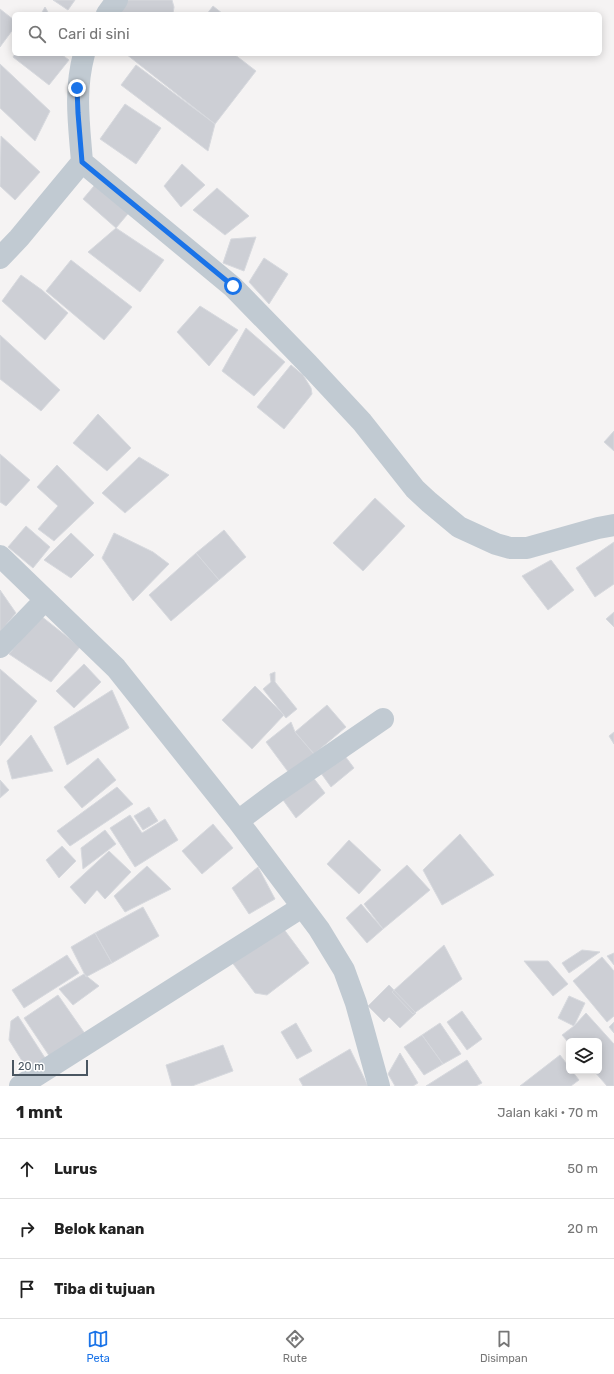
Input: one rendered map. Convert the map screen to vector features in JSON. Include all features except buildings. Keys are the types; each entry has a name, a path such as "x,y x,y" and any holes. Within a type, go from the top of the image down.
{"street":[{"path":"108,12 117,0"},
{"path":"0,258 82,162 77,88 83,56"},
{"path":"82,162 233,286 362,422 415,489 459,527 496,544 510,548 528,548 598,528 614,525"},
{"path":"0,556 116,668 238,821 319,929 344,970 356,1003 379,1086"},
{"path":"0,647 45,600"},
{"path":"238,821 383,719"},
{"path":"20,1086 302,907"}],"route":[{"path":"77,88 82,162 233,286"}]}
